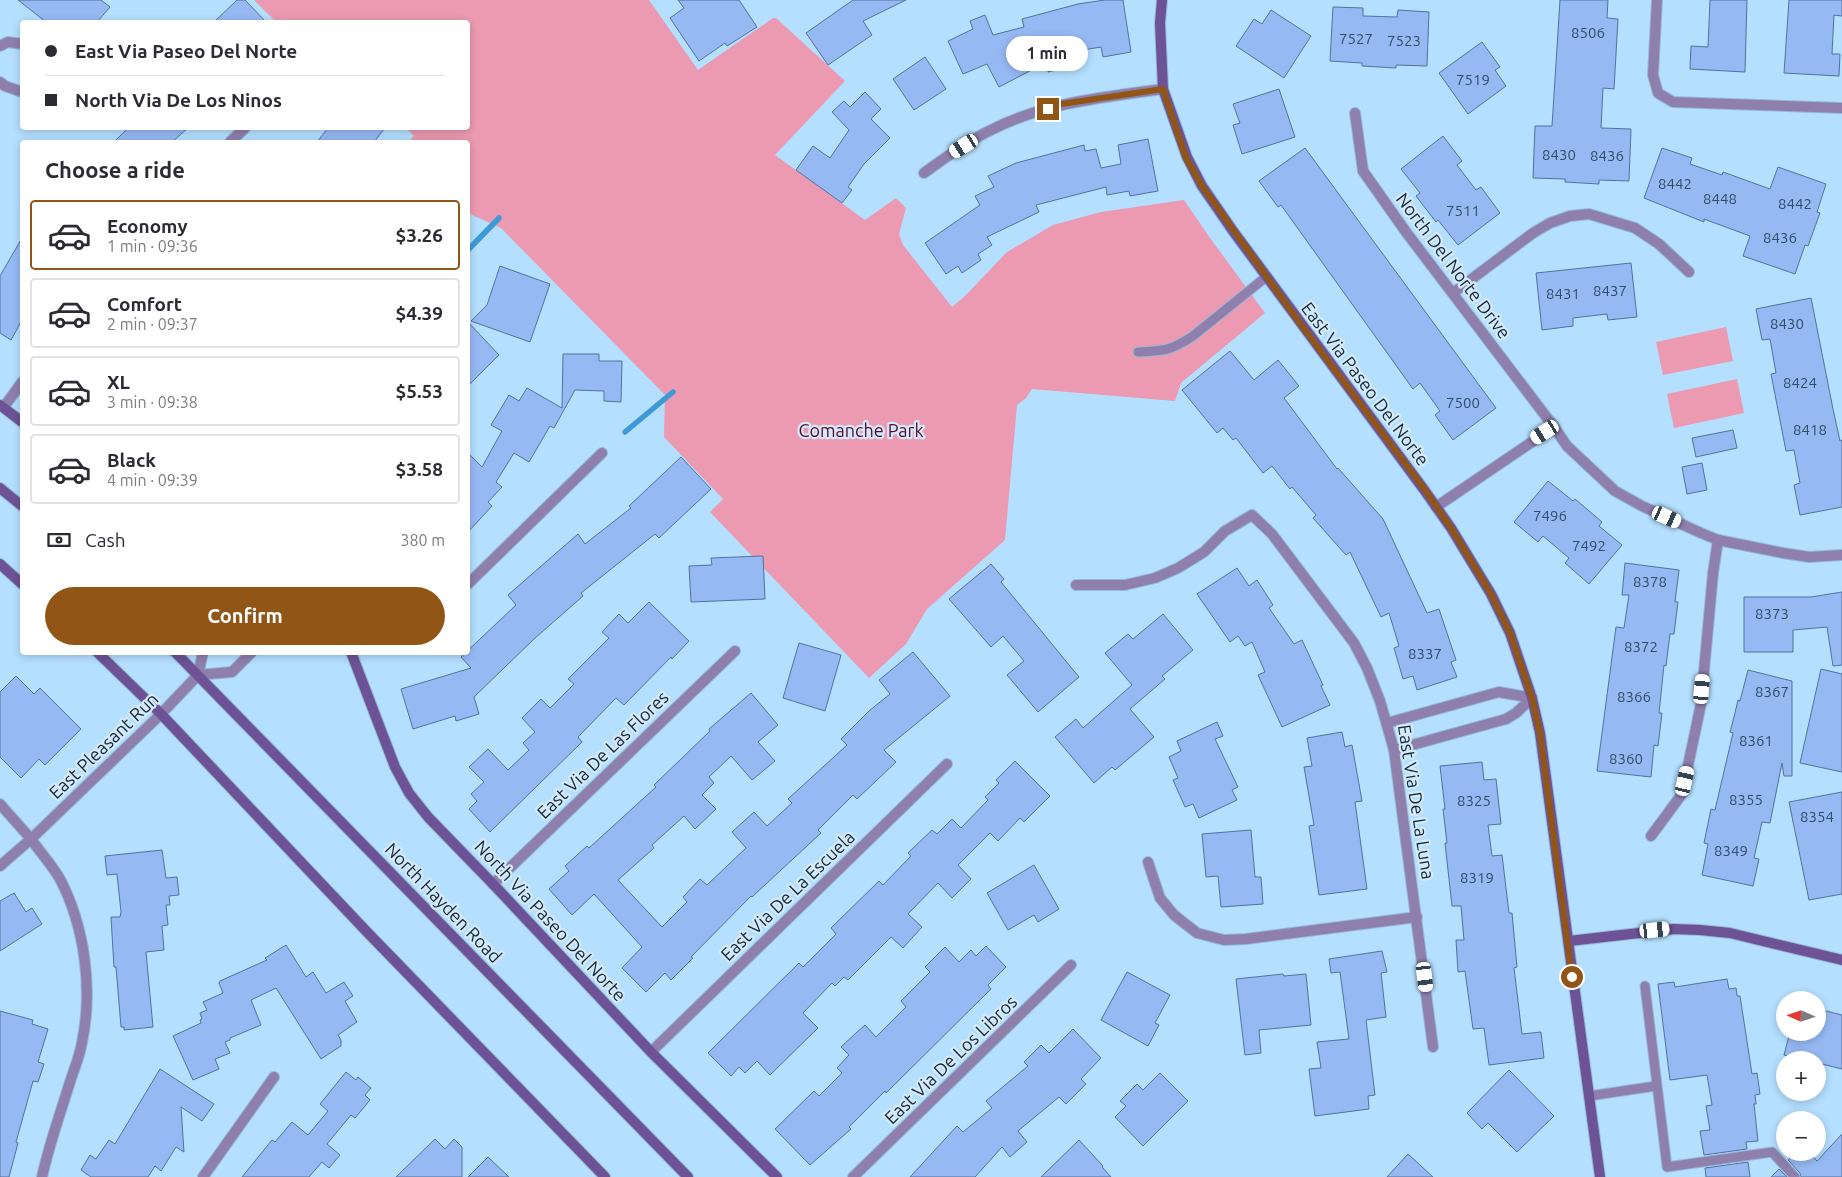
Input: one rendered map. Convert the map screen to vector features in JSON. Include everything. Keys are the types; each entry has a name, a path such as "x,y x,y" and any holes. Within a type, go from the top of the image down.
{"street":[{"name":"East Via Paseo Del Norte","path":"1162,0 1160,23 1163,89 1186,158 1266,277 1436,506 1491,594 1510,633 1532,698 1540,733 1600,1177"},
{"path":"1657,0 1653,75 1658,93 1673,102 1842,108"},
{"path":"0,46 8,42 20,44"},
{"path":"0,82 4,86 20,91"},
{"path":"924,173 989,131 1020,117 1061,104 1163,89"},
{"name":"North Del Norte Drive","path":"1355,113 1363,171 1406,232 1567,446 1615,491 1642,506 1718,540 1808,557 1842,555"},
{"path":"232,140 243,130"},
{"path":"1453,293 1533,233 1550,223 1570,216 1589,214 1635,228 1659,244 1689,272"},
{"path":"20,384 2,406 20,420"},
{"path":"1436,506 1554,427"},
{"path":"470,582 602,453"},
{"path":"0,488 20,504"},
{"name":"East Via De La Luna","path":"1076,585 1125,585 1155,578 1178,568 1204,552 1225,531 1252,515 1272,534 1354,643 1367,668 1387,723 1394,750 1417,917 1432,1047"},
{"path":"1650,836 1682,794 1701,704 1708,617 1718,540"},
{"path":"0,564 20,582"},
{"name":"East Via De Las Flores","path":"493,884 735,651"},
{"path":"99,655 161,714 368,933 605,1177"},
{"name":"North Hayden Road","path":"178,655 688,1177"},
{"path":"202,655 198,675 232,672 249,655"},
{"name":"North Via Paseo Del Norte","path":"355,655 395,767 409,793 428,817 651,1052 777,1177"},
{"name":"East Pleasant Run","path":"0,866 31,839 161,714 198,675"},
{"path":"1387,723 1499,692 1532,698"},
{"path":"1394,750 1506,719 1516,713 1532,698"},
{"name":"East Via De La Escuela","path":"651,1052 948,764"},
{"path":"0,804 31,839 59,878 71,903 81,932 86,1012 82,1043 47,1154 42,1177"},
{"path":"1148,862 1160,898 1174,915 1197,933 1224,940 1254,938 1417,917"},
{"path":"1569,941 1674,929 1700,930 1730,934 1842,960"},
{"name":"East Via De Los Libros","path":"853,1177 1071,965"},
{"path":"204,1177 274,1077"}],"lane":[{"path":"1138,352 1171,349 1182,343 1266,277"},
{"path":"1645,986 1667,1166 1772,1152 1795,1177"},
{"path":"1590,1096 1656,1086"}],"green space":[{"name":"Comanche Park","path":"254,0 649,0 698,70 773,18 776,18 845,81 775,155 865,220 896,198 906,208 899,234 903,245 952,307 1007,252 1053,225 1101,212 1184,200 1265,313 1181,383 1175,401 1032,389 1026,398 1017,405 1005,540 927,609 906,644 869,678 710,512 723,499 664,437 665,395 501,228 470,214 470,140 410,140 414,136 408,130 470,130 470,20 274,20"},
{"path":"1726,327 1733,361 1663,375 1656,342"},
{"path":"1737,379 1744,413 1674,428 1667,394"}],"building":[{"path":"18,0 101,0 110,7 99,20 43,20"},
{"path":"237,0 245,0 264,20 216,20"},
{"path":"678,0 739,0 757,27 727,46 725,43 699,61 670,18 684,8"},
{"path":"853,0 906,0 863,21 872,35 828,65 806,33"},
{"path":"1105,0 1123,0 1131,52 1103,57 1101,47 1071,52 1075,65 1048,72 1045,63 999,87 987,64 963,74 948,41 973,29 970,21 985,15 993,35 1024,27 1022,19 1078,4"},
{"path":"1560,0 1608,0 1607,18 1618,19 1614,89 1603,88 1601,128 1631,129 1629,181 1599,180 1599,184 1565,182 1565,179 1533,178 1535,126 1552,126"},
{"path":"1710,0 1747,0 1745,72 1690,69 1691,46 1708,47"},
{"path":"1789,0 1842,0 1842,16 1834,15 1832,54 1840,54 1839,76 1784,73"},
{"path":"1333,7 1363,8 1363,16 1397,17 1398,10 1429,12 1427,66 1396,65 1396,68 1362,66 1362,63 1330,61"},
{"path":"1271,10 1311,36 1284,78 1236,46 1254,19 1262,24"},
{"path":"1482,42 1500,67 1495,70 1506,86 1468,114 1439,73"},
{"path":"925,57 946,89 914,110 893,79"},
{"path":"1279,89 1295,137 1242,154 1233,125 1240,123 1233,104"},
{"path":"865,92 881,109 871,119 890,138 864,164 848,187 852,190 842,203 796,170 813,146 830,158 849,130 832,112 844,101 850,107"},
{"path":"126,130 186,130 174,140 116,140"},
{"path":"326,130 383,130 376,140 319,140"},
{"path":"1443,136 1462,161 1457,165 1476,190 1481,187 1500,213 1458,245 1438,220 1436,222 1416,196 1420,193 1401,169"},
{"path":"1148,139 1158,191 1130,196 1129,191 1107,195 1106,187 1036,205 1039,212 987,237 992,245 978,254 981,260 962,273 958,266 946,274 925,243 980,205 975,196 994,187 988,176 1016,163 1084,145 1085,151 1096,149 1101,168 1121,164 1118,145"},
{"path":"1305,148 1496,408 1453,440 1435,415 1440,411 1420,383 1413,389 1281,205 1278,207 1259,181"},
{"path":"1662,148 1692,158 1690,164 1722,175 1723,172 1770,189 1778,167 1826,184 1817,212 1820,213 1808,246 1805,245 1795,274 1743,256 1750,236 1704,219 1704,222 1644,198"},
{"path":"20,241 20,324 11,340 0,333 0,276"},
{"path":"1631,263 1637,317 1608,320 1607,314 1573,318 1573,326 1542,330 1536,273"},
{"path":"500,266 550,284 530,342 471,321 487,305"},
{"path":"1811,298 1840,441 1842,440 1842,507 1800,515 1794,485 1800,483 1794,450 1786,451 1771,374 1776,373 1770,339 1762,340 1756,309"},
{"path":"470,324 499,355 470,384"},
{"path":"1230,351 1254,380 1278,360 1299,386 1284,398 1337,469 1383,519 1427,613 1439,609 1456,660 1451,662 1457,677 1417,690 1413,676 1403,679 1394,648 1399,646 1389,613 1381,617 1350,552 1346,555 1313,518 1316,515 1292,487 1290,489 1272,466 1263,473 1236,438 1233,440 1223,428 1217,433 1182,390"},
{"path":"563,354 599,354 599,361 622,361 621,402 604,401 604,391 575,390 554,428 550,426 529,462 514,453 496,482 502,487 488,502 492,506 470,530 470,455 482,467 502,431 491,425 509,395 519,401 527,388 562,408"},
{"path":"1733,430 1737,448 1696,457 1692,438"},
{"path":"681,457 711,489 659,538 655,534 581,593 583,596 534,639 474,697 479,714 456,721 455,716 413,729 401,689 471,668 461,657 470,655 470,648 516,605 508,595 578,534 585,544 631,508 629,506"},
{"path":"1702,463 1707,490 1687,494 1682,467"},
{"path":"1548,481 1573,501 1575,499 1602,522 1599,526 1622,545 1589,584 1565,563 1569,558 1543,536 1538,542 1514,522"},
{"path":"763,556 765,599 691,602 689,566 712,565 711,558"},
{"path":"1625,563 1679,570 1674,634 1670,634 1666,666 1664,665 1659,713 1662,713 1658,746 1654,745 1651,777 1597,771 1616,627 1624,628 1629,595 1622,595"},
{"path":"991,564 1004,579 1001,582 1079,677 1038,712 1007,675 1024,661 1003,636 991,647 949,599"},
{"path":"1237,568 1249,586 1257,580 1273,605 1269,608 1294,644 1302,640 1330,705 1282,727 1258,675 1265,672 1252,642 1245,646 1238,636 1230,642 1197,594"},
{"path":"1842,592 1842,665 1833,666 1827,627 1793,630 1793,652 1744,652 1744,597 1811,597"},
{"path":"649,602 689,641 624,705 616,698 578,737 582,742 490,832 469,809 477,801 471,794 484,782 469,767 488,749 508,770 529,750 523,743 535,732 522,718 541,699 550,708 574,684 568,679 609,638 602,632 619,614 628,623"},
{"path":"1163,614 1193,650 1162,676 1165,679 1130,709 1154,737 1115,770 1112,767 1094,783 1055,737 1076,719 1083,728 1132,685 1105,653 1128,634 1133,639"},
{"path":"799,643 841,655 825,711 783,698"},
{"path":"913,652 950,696 884,750 896,762 857,799 853,795 818,830 821,833 751,896 671,980 665,973 646,992 622,968 642,947 594,894 572,915 549,889 569,871 565,866 587,846 589,848 656,787 654,785 710,731 709,729 751,693 778,725 758,742 775,761 752,780 731,756 709,777 714,783 702,795 716,809 695,829 684,816 652,845 654,848 618,880 662,927 687,902 683,897 700,879 707,885 746,848 732,832 754,812 767,826 792,803 788,799 847,745 841,739 869,711 890,694 879,680"},
{"path":"1821,669 1842,674 1842,772 1800,763"},
{"path":"1748,670 1792,681 1792,776 1784,776 1782,763 1770,823 1762,822 1754,858 1759,859 1753,886 1702,875 1708,844 1704,843 1711,809 1715,810 1733,733 1730,732"},
{"path":"16,676 34,694 40,688 81,729 45,765 39,759 21,778 0,757 0,692"},
{"path":"1217,722 1223,736 1215,739 1238,787 1232,790 1237,800 1199,818 1193,804 1185,807 1173,780 1178,778 1169,757 1181,751 1177,741"},
{"path":"1342,732 1345,747 1352,745 1362,801 1355,802 1367,889 1319,895 1309,826 1314,825 1304,767 1312,766 1307,738"},
{"path":"1015,761 1050,796 1024,822 1020,818 998,841 990,833 958,865 971,879 952,898 938,883 908,914 922,927 903,948 891,937 848,980 844,977 835,986 832,983 803,1013 818,1028 770,1075 757,1061 745,1073 739,1067 731,1076 708,1053 799,963 803,967 836,934 831,928 879,881 883,885 911,856 908,853 932,830 937,834 952,819 961,828 988,800 985,797 999,783 996,780"},
{"path":"1482,762 1484,780 1496,779 1501,824 1488,825 1492,856 1502,855 1509,913 1512,913 1517,967 1514,968 1522,1034 1541,1032 1544,1058 1489,1065 1484,1028 1473,1029 1465,971 1458,972 1456,940 1464,940 1461,906 1452,906 1445,843 1447,843 1443,809 1445,809 1440,766"},
{"path":"1842,792 1842,894 1809,900 1789,802"},
{"path":"1251,830 1255,877 1261,877 1263,904 1221,907 1218,876 1206,877 1202,834"},
{"path":"162,850 166,878 177,877 179,895 169,896 170,905 166,905 168,925 162,926 164,950 146,952 153,1027 124,1030 124,1027 121,1027 116,967 114,967 111,917 120,917 121,912 117,874 107,875 105,856"},
{"path":"1034,865 1059,909 1038,922 1034,915 1008,930 987,893"},
{"path":"14,893 26,912 32,908 42,924 0,951 0,901"},
{"path":"286,945 306,977 313,972 326,993 344,982 353,996 345,1001 357,1022 338,1035 341,1040 341,1046 321,1059 276,988 251,1000 261,1025 225,1042 230,1053 215,1059 219,1069 193,1080 173,1036 201,1023 200,1013 207,1010 203,1002 223,993 220,981 267,960 265,958"},
{"path":"986,946 1006,967 988,985 991,989 849,1127 851,1129 810,1165 775,1129 814,1091 819,1096 842,1073 837,1068 849,1055 841,1047 856,1033 865,1025 876,1037 906,1007 901,1001 930,972 925,967 945,947 959,962 971,950 976,956"},
{"path":"1382,951 1387,972 1381,973 1386,1017 1366,1020 1375,1095 1368,1096 1369,1109 1315,1116 1309,1069 1321,1068 1317,1042 1349,1039 1340,972 1331,973 1329,959"},
{"path":"1127,972 1170,995 1155,1023 1159,1025 1148,1046 1101,1020"},
{"path":"1283,974 1284,976 1306,974 1311,1025 1259,1030 1261,1053 1245,1055 1236,979"},
{"path":"1727,979 1729,989 1736,988 1737,996 1740,996 1752,1074 1757,1073 1760,1094 1755,1095 1756,1104 1754,1104 1758,1141 1746,1142 1747,1149 1704,1155 1700,1131 1710,1130 1706,1106 1712,1105 1707,1075 1670,1080 1658,984 1674,982 1675,987"},
{"path":"0,1011 33,1020 32,1024 48,1029 38,1062 44,1064 38,1082 33,1081 16,1142 18,1143 9,1177 0,1177"},
{"path":"1826,1011 1842,1015 1842,1069 1826,1065 1826,1051 1785,1051 1788,1041 1826,1041"},
{"path":"1073,1029 1101,1058 1081,1079 1086,1084 1066,1104 1059,1097 1018,1131 1027,1142 1010,1157 1002,1147 975,1177 910,1177 957,1126 963,1132 992,1108 986,1101 1028,1066 1024,1062 1041,1045 1049,1053"},
{"path":"160,1069 214,1104 202,1121 181,1107 184,1152 176,1147 161,1171 155,1166 148,1177 91,1177 81,1170 90,1155 96,1159 109,1140 115,1144"},
{"path":"1509,1070 1554,1116 1517,1152 1488,1123 1482,1129 1467,1113"},
{"path":"346,1072 356,1080 358,1077 371,1088 365,1095 370,1100 355,1118 351,1115 327,1144 340,1155 329,1168 322,1162 309,1177 242,1177 272,1140 275,1142 292,1122 308,1135 328,1111 320,1104"},
{"path":"1160,1073 1188,1101 1143,1146 1115,1117 1126,1106 1120,1101 1137,1084 1143,1090"},
{"path":"1842,1134 1842,1177 1801,1177 1800,1173 1789,1161 1826,1161 1826,1151"},
{"path":"435,1139 445,1149 454,1139 462,1147 462,1177 396,1177"},
{"path":"1079,1140 1111,1177 1041,1177"},
{"path":"1408,1154 1433,1177 1387,1177"},
{"path":"488,1157 509,1177 468,1177"},
{"path":"1748,1162 1750,1177 1706,1177 1705,1168"},
{"path":"1779,1169 1787,1177 1771,1177"}],"waterway":[{"path":"470,248 499,218"},
{"path":"625,432 673,392"}],"route":[{"path":"1048,109 1061,104 1163,89 1186,158 1202,186 1299,322 1425,490 1451,528 1491,594 1510,633 1532,698 1540,733 1569,941 1572,977"}]}
